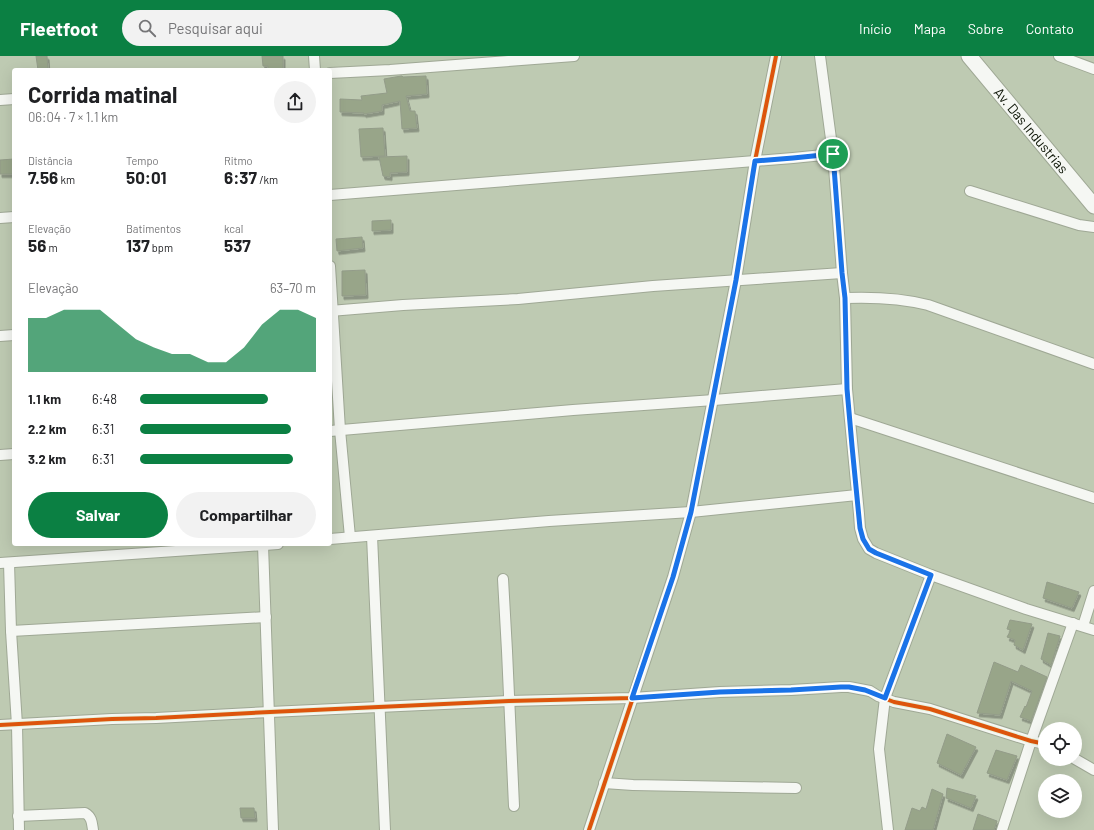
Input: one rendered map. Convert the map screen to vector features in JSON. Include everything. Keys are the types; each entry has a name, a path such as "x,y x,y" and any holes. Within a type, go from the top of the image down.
{"main road":[{"name":"Av. Das Industrias","path":"969,56 1094,206"}],"street":[{"path":"314,56 315,68"},
{"path":"332,73 574,56"},
{"path":"589,830 673,577 691,512 714,400 736,280 755,161 776,56"},
{"path":"820,56 833,154 845,298 847,389 860,528 863,539 869,549 876,553 931,575 1026,609 1094,630"},
{"path":"1059,56 1094,68"},
{"path":"0,100 12,99"},
{"path":"332,195 833,154"},
{"path":"970,191 1079,225 1094,228"},
{"path":"0,218 12,217"},
{"path":"332,310 518,299 646,286 842,273"},
{"path":"845,298 870,297 928,305 1094,364"},
{"path":"0,336 12,335"},
{"path":"332,340 335,430 350,537"},
{"path":"335,430 847,389"},
{"path":"850,418 1094,498"},
{"path":"0,455 12,454"},
{"path":"332,539 549,521 691,512 858,496"},
{"path":"372,536 385,830"},
{"path":"19,830 17,725 5,563 249,546"},
{"path":"263,546 273,830"},
{"path":"888,830 879,748 885,698 931,575"},
{"path":"503,579 508,651 514,806"},
{"path":"1002,830 1031,741 1078,624 1094,591"},
{"path":"11,631 266,617"},
{"path":"0,725 509,701 632,698 720,692 849,687 865,690 906,705 930,709 1038,742"},
{"path":"1082,763 1094,770"},
{"path":"604,783 796,788"},
{"path":"18,816 85,813 92,819 93,830"}],"building":[{"path":"36,56 47,56 48,68 38,68"},
{"path":"262,56 283,56 283,68 268,68 268,66 263,66"},
{"path":"402,76 426,76 427,94 406,96 410,111 415,111 417,128 402,129 400,101 382,105 382,111 364,114 340,112 340,99 362,100 361,96 387,93 384,79"},
{"path":"383,128 385,156 361,157 359,129"},
{"path":"407,156 407,172 390,173 390,177 383,176 379,157"},
{"path":"12,159 12,174 0,174 0,160"},
{"path":"391,220 391,230 372,231 372,221"},
{"path":"362,237 363,248 337,251 336,239"},
{"path":"365,270 366,295 342,296 342,271"},
{"path":"1047,582 1079,592 1072,608 1043,598"},
{"path":"1010,620 1032,624 1023,650 1014,645 1015,640 1007,637 1011,630 1007,629"},
{"path":"1048,633 1060,636 1051,665 1041,659"},
{"path":"994,662 1018,672 1021,665 1047,677 1031,721 1020,717 1025,706 1026,707 1032,691 1011,681 1000,715 977,713"},
{"path":"947,734 976,747 961,775 937,763"},
{"path":"996,750 1017,756 1007,780 987,773"},
{"path":"947,788 976,796 971,808 946,798"},
{"path":"932,789 943,794 933,830 905,830 912,808 920,811 922,807 926,809"},
{"path":"240,808 254,808 255,818 241,818"},
{"path":"978,814 997,821 994,830 973,830"}],"cycle path":[{"path":"589,830 673,577 691,512 736,280 755,161 776,56"},
{"path":"0,725 509,701 632,698 720,692 849,687 870,691 878,696 894,702 930,709 1038,742"}],"route":[{"path":"833,154 845,298 847,389 860,528 863,539 869,549 931,575 901,657 885,698 865,690 841,687 720,692 632,698 673,577 691,512 714,400 736,280 755,161 833,154"}]}
